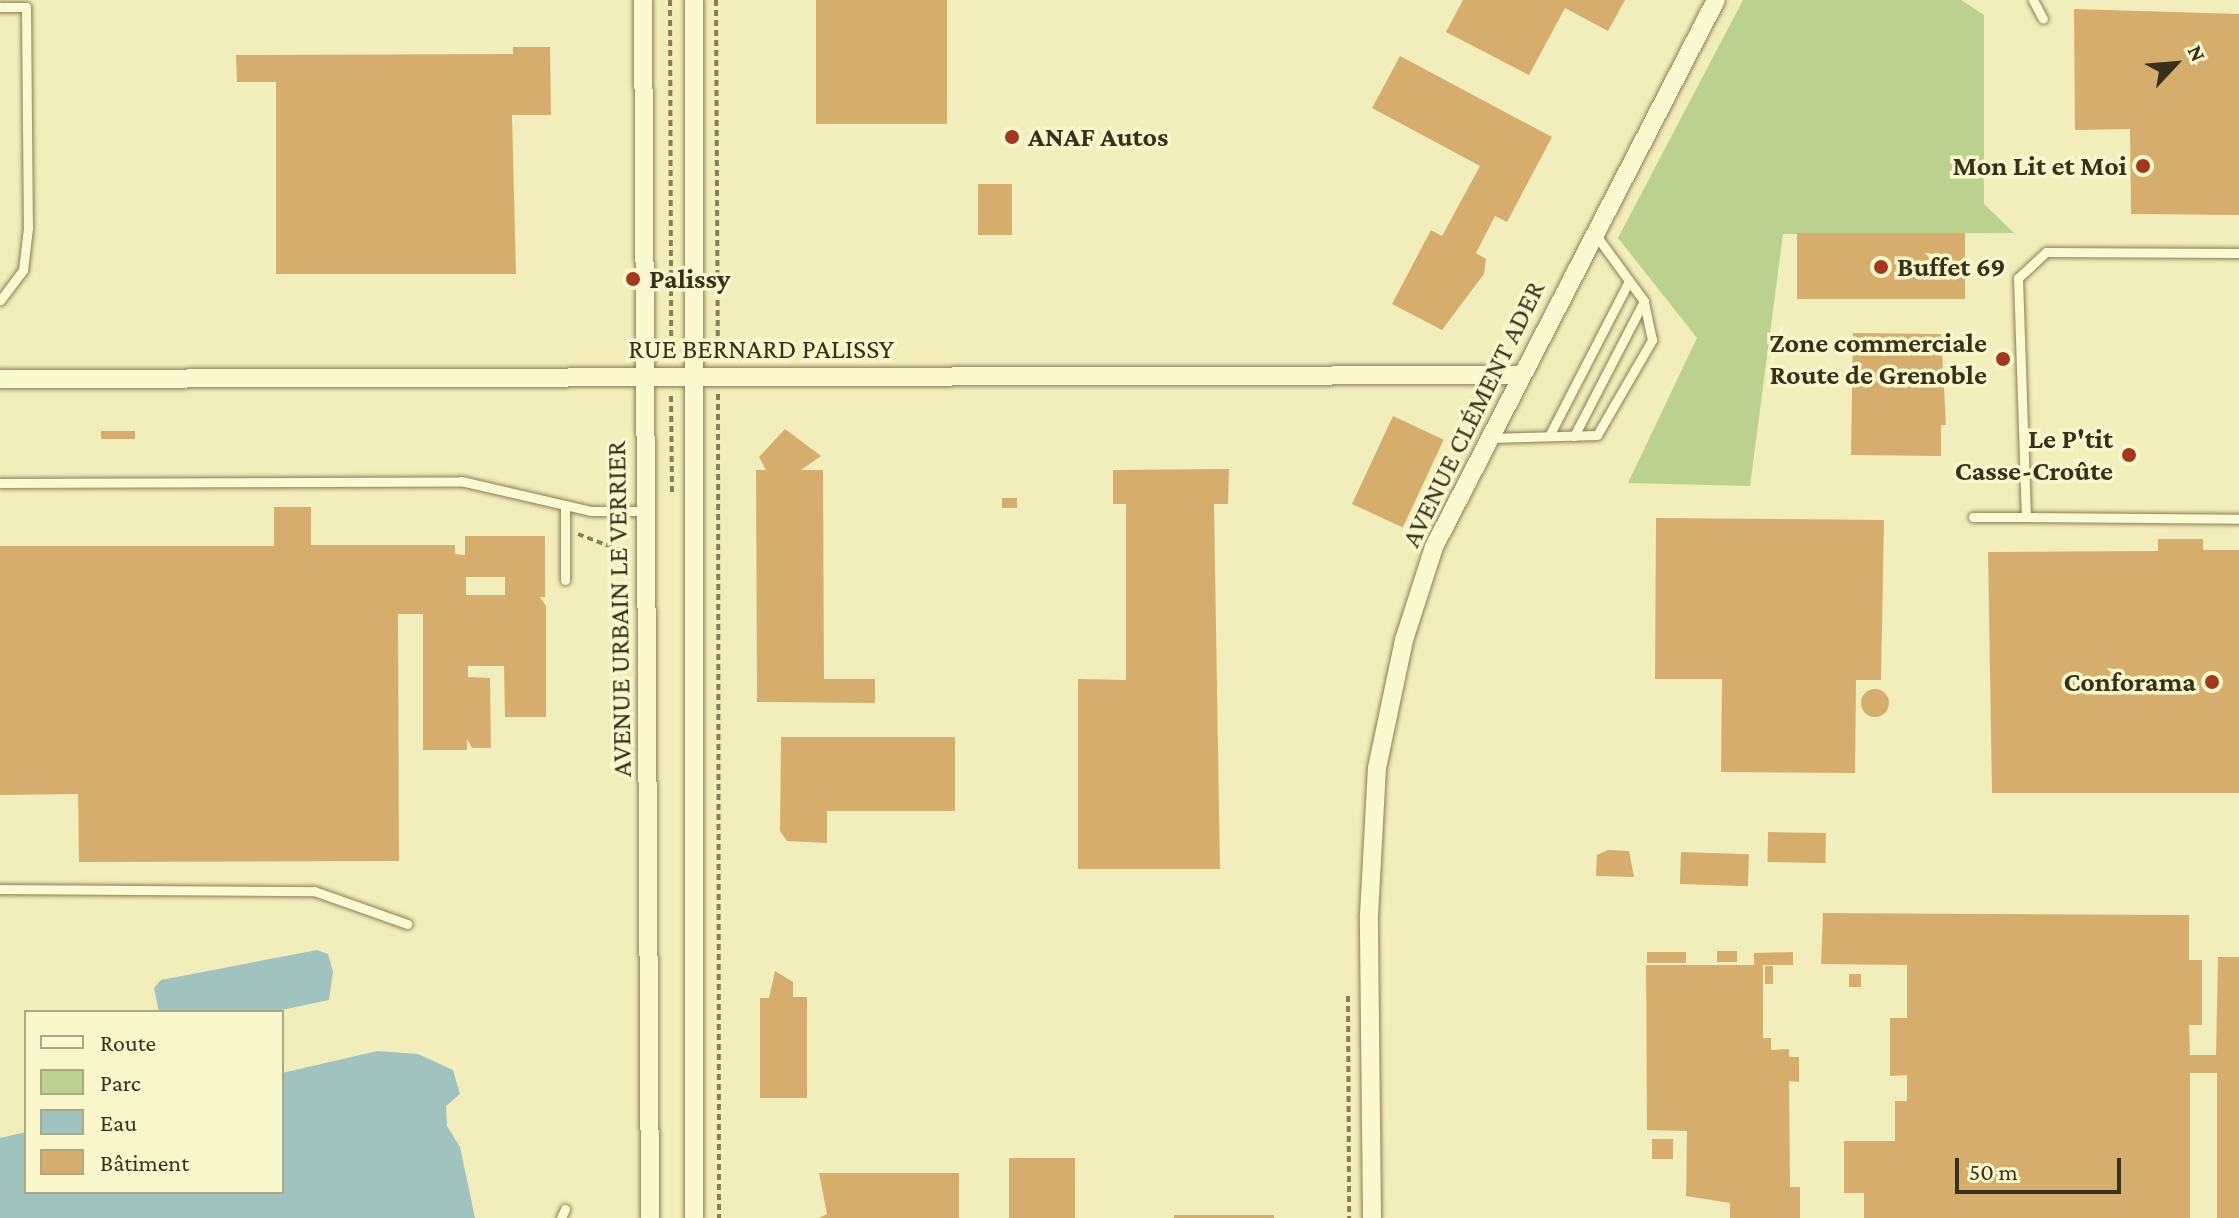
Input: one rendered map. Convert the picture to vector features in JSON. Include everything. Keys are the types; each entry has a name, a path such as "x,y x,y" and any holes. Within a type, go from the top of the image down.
{"street":[{"name":"AVENUE URBAIN LE VERRIER","path":"643,0 650,1218"},
{"path":"694,0 694,1218"},
{"name":"AVENUE CLÉMENT ADER","path":"1372,1218 1369,915 1377,768 1404,640 1434,547 1716,0"},
{"name":"RUE BERNARD PALISSY","path":"0,379 1521,375"}],"lane":[{"path":"2033,0 2043,19"},
{"path":"0,7 26,7 28,240 16,284 0,300"},
{"path":"1489,438 1597,435 1652,340 1644,301 1595,233"},
{"path":"2026,517 2018,278 2046,252 2239,253"},
{"path":"1549,436 1629,281"},
{"path":"1574,436 1644,301"},
{"path":"0,483 461,481 565,505 644,511"},
{"path":"565,505 565,580"},
{"path":"1973,517 2239,519"},
{"path":"0,889 301,889 407,924"}],"path":[{"path":"716,0 719,1218"},
{"path":"565,533 591,534 627,553"}],"green space":[{"path":"1743,0 1961,0 1984,15 1984,204 2014,233 1783,234 1750,486 1628,483 1697,338 1618,238"}],"water":[{"path":"317,950 328,954 333,972 329,1000 282,1010 159,1010 154,988 161,980"},
{"path":"377,1051 418,1054 453,1070 460,1094 446,1106 447,1126 460,1147 475,1218 0,1218 0,1138 24,1132 24,1194 284,1194 284,1073"}],"building":[{"path":"816,0 947,0 947,124 816,124"},
{"path":"1463,0 1625,0 1608,31 1565,8 1529,75 1446,32"},
{"path":"2074,9 2239,14 2239,215 2131,214 2130,129 2075,130"},
{"path":"513,47 550,47 551,115 512,115 516,274 276,274 276,82 237,82 236,55 513,54"},
{"path":"1400,56 1552,137 1507,222 1495,216 1476,253 1486,259 1484,274 1442,330 1392,304 1431,230 1442,236 1480,166 1372,108"},
{"path":"978,184 1012,184 1012,235 978,235"},
{"name":"Buffet 69","path":"1797,233 1965,233 1965,299 1797,299"},
{"path":"1853,333 1941,334 1946,425 1941,425 1941,456 1851,455"},
{"path":"1393,416 1444,440 1403,528 1352,504"},
{"path":"785,429 821,456 801,470 823,470 824,679 875,679 875,703 757,702 756,470 766,470 759,457"},
{"path":"101,431 135,431 135,439 101,439"},
{"path":"1229,469 1228,504 1214,504 1220,869 1078,869 1078,679 1126,680 1126,504 1113,504 1113,470"},
{"path":"1002,498 1017,498 1017,508 1002,508"},
{"path":"274,507 311,507 311,545 455,545 455,554 465,555 465,536 545,536 545,597 540,597 546,606 546,717 505,717 504,666 468,666 468,677 490,678 491,748 472,748 467,739 467,750 423,750 423,614 398,614 399,861 79,862 78,794 0,795 0,546 274,546","holes":["466,577 505,577 505,595 466,595"]},
{"path":"1656,518 1884,520 1881,680 1856,680 1855,773 1721,772 1722,679 1655,679"},
{"path":"2158,539 2203,539 2203,550 2239,550 2239,793 1992,793 1988,552 2158,551"},
{"path":"1875,689 1885,693 1889,703 1885,713 1875,717 1865,713 1861,703 1865,693"},
{"path":"781,737 955,737 955,811 827,811 827,843 787,841 780,831"},
{"path":"1768,832 1826,833 1825,863 1767,862"},
{"path":"1608,850 1629,851 1634,877 1596,876 1597,855"},
{"path":"1681,852 1749,854 1748,886 1680,884"},
{"path":"1823,913 2189,915 2189,960 2202,960 2202,1025 2189,1025 2190,1055 2216,1055 2218,957 2239,957 2239,1218 2217,1218 2217,1073 2190,1073 2190,1218 1864,1218 1864,1193 1844,1193 1844,1141 1895,1141 1895,1101 1907,1101 1907,1075 1890,1076 1890,1018 1907,1018 1907,965 1821,964"},
{"path":"1717,951 1737,951 1737,962 1717,962"},
{"path":"1647,952 1686,952 1686,963 1647,963"},
{"path":"1793,952 1793,965 1763,965 1763,1038 1771,1038 1771,1050 1789,1049 1789,1057 1799,1057 1799,1082 1789,1081 1790,1187 1800,1187 1800,1218 1730,1218 1730,1203 1686,1196 1687,1131 1647,1130 1646,965 1754,965 1754,953"},
{"path":"1765,966 1773,966 1773,984 1765,984"},
{"path":"775,971 793,982 793,997 807,997 807,1098 760,1098 760,998 769,998"},
{"path":"1849,974 1861,974 1861,987 1849,987"},
{"path":"1652,1139 1673,1139 1673,1159 1652,1159"},
{"path":"1009,1158 1075,1158 1075,1218 1009,1218"},
{"path":"819,1173 959,1173 959,1218 819,1218 827,1214"},
{"path":"1174,1215 1274,1215 1274,1218 1174,1218"}],"place":[{"name":"ANAF Autos","path":"1012,137"},
{"name":"Mon Lit et Moi","path":"2143,166"},
{"name":"Buffet 69","path":"1881,267"},
{"name":"Palissy","path":"633,279"},
{"name":"Zone commerciale Route de Grenoble","path":"2003,359"},
{"name":"Le P'tit Casse-Croûte","path":"2129,455"},
{"name":"Conforama","path":"2212,682"}]}
